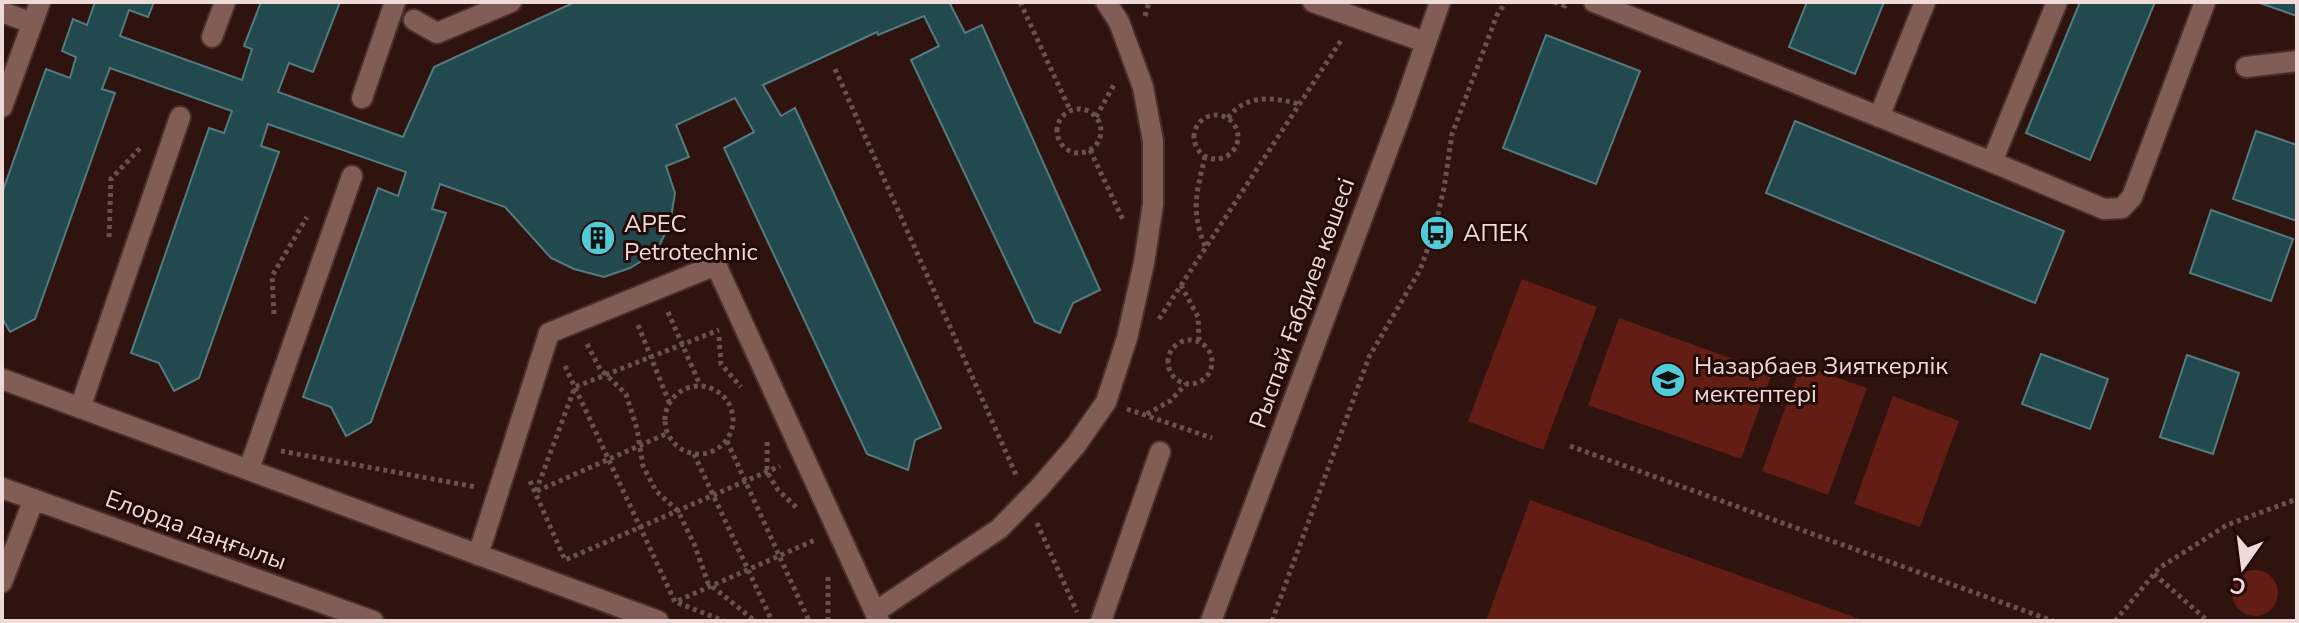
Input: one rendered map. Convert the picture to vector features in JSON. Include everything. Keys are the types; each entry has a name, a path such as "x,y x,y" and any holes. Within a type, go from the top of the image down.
{"street":[{"path":"2,107 40,2"},
{"path":"212,37 225,2"},
{"path":"362,98 395,2"},
{"path":"414,20 437,33 511,2"},
{"path":"478,555 549,333 716,265 877,617 999,529 1076,445 1106,402 1127,338 1144,263 1153,204 1153,141 1143,87 1119,22 1106,2"},
{"path":"1313,2 1425,42"},
{"name":"Рыспай Ғабдиев көшесі","path":"1211,621 1440,2"},
{"path":"1594,2 2104,209 2122,208 2132,197 2205,2"},
{"path":"1879,117 1925,2"},
{"path":"1992,162 2057,2"},
{"path":"2,12 32,23"},
{"path":"2246,67 2297,61"},
{"path":"80,408 180,117"},
{"path":"249,469 352,176"},
{"path":"2,379 658,621"},
{"path":"1101,621 1160,452"},
{"name":"Елорда даңғылы","path":"2,488 373,621"},
{"path":"2,582 34,499"}],"path":[{"path":"1020,2 1070,110"},
{"path":"1272,621 1369,357 1420,270 1441,202 1452,134 1497,15 1506,2"},
{"path":"1554,2 1565,6 1566,2"},
{"path":"1156,324 1355,18"},
{"path":"835,69 1081,621"},
{"path":"1228,118 1234,109 1245,102 1278,98 1299,104"},
{"path":"1070,110 1090,112 1100,123 1099,138 1090,150 1075,153 1062,146 1059,140 1056,133 1059,120 1070,110"},
{"path":"1221,115 1228,118 1237,129 1238,137 1233,151 1220,158 1205,156 1194,139 1197,126 1207,117 1221,115"},
{"path":"1090,150 1144,263"},
{"path":"1205,156 1195,199 1196,224 1205,247"},
{"path":"1181,285 1198,317 1199,340 1211,354 1211,369 1201,381 1179,381 1170,371 1168,357 1181,341 1199,340"},
{"path":"669,402 638,326 644,294 669,313 700,385"},
{"path":"711,318 719,337 721,364 748,394"},
{"path":"581,320 587,346 600,369 626,394 643,466 656,491 678,511 708,583 755,621"},
{"path":"535,492 575,387 742,321"},
{"path":"549,333 675,602 818,539"},
{"path":"1146,415 1170,401 1187,383"},
{"path":"700,385 718,390 731,407 734,419 727,441 718,449 706,454 694,454 673,443 665,423 665,412 676,393 700,385"},
{"path":"1106,402 1212,438"},
{"path":"535,492 668,433"},
{"path":"766,436 767,472 778,490 805,515"},
{"path":"727,441 809,621"},
{"path":"514,443 565,560 803,456"},
{"path":"1570,446 2053,621"},
{"path":"256,447 498,491"},
{"path":"694,454 772,621"},
{"path":"2115,621 2159,568 2227,525 2297,500"},
{"path":"811,527 821,550"},
{"path":"828,571 828,621"},
{"path":"2154,574 2208,621"}],"shaded area":[{"path":"1522,279 1597,307 1543,450 1468,421"},
{"path":"1619,318 1772,373 1741,459 1588,405"},
{"path":"1801,365 1867,388 1828,495 1762,471"},
{"path":"1893,396 1959,421 1920,527 1854,504"},
{"path":"1530,500 1865,621 1486,621"},
{"path":"2255,570 2271,577 2278,593 2271,609 2255,616 2239,609 2232,593 2239,577"}],"building":[{"name":"APEC Petrotechnic","path":"95,2 154,2 148,17 129,10 120,36 242,80 252,49 244,46 261,2 340,2 313,72 289,63 278,92 403,137 434,67 575,2 955,2 950,4 965,33 982,25 1100,290 1073,303 1060,333 1035,322 911,60 939,46 924,16 878,35 877,32 763,85 781,116 795,108 941,428 915,440 908,470 867,454 724,148 754,132 735,98 676,125 689,157 666,166 675,193 670,224 656,252 630,268 604,277 574,269 551,258 505,207 440,184 432,209 446,213 371,422 346,436 331,407 303,397 378,188 398,196 406,172 268,124 261,146 279,152 199,378 174,391 159,363 131,353 209,128 224,133 232,111 110,68 102,89 115,93 35,319 10,332 2,318 2,193 46,69 70,78 76,57 62,51 73,19 87,25"},
{"path":"1807,2 1884,2 1855,74 1789,47"},
{"path":"2080,2 2155,2 2090,160 2026,133"},
{"path":"2257,2 2297,2 2297,16"},
{"path":"1546,35 1640,71 1596,184 1503,148"},
{"path":"1795,121 2064,231 2035,303 1766,193"},
{"path":"2256,131 2297,145 2297,221 2233,199"},
{"path":"2211,210 2293,239 2271,301 2190,273"},
{"path":"2041,354 2108,379 2090,429 2022,404"},
{"path":"2187,355 2239,373 2213,454 2160,437"}],"place":[{"name":"АПЕК","path":"1437,233"},
{"name":"APEC Petrotechnic","path":"598,238"},
{"name":"Назарбаев Зияткерлік мектептері","path":"1668,380"}]}
